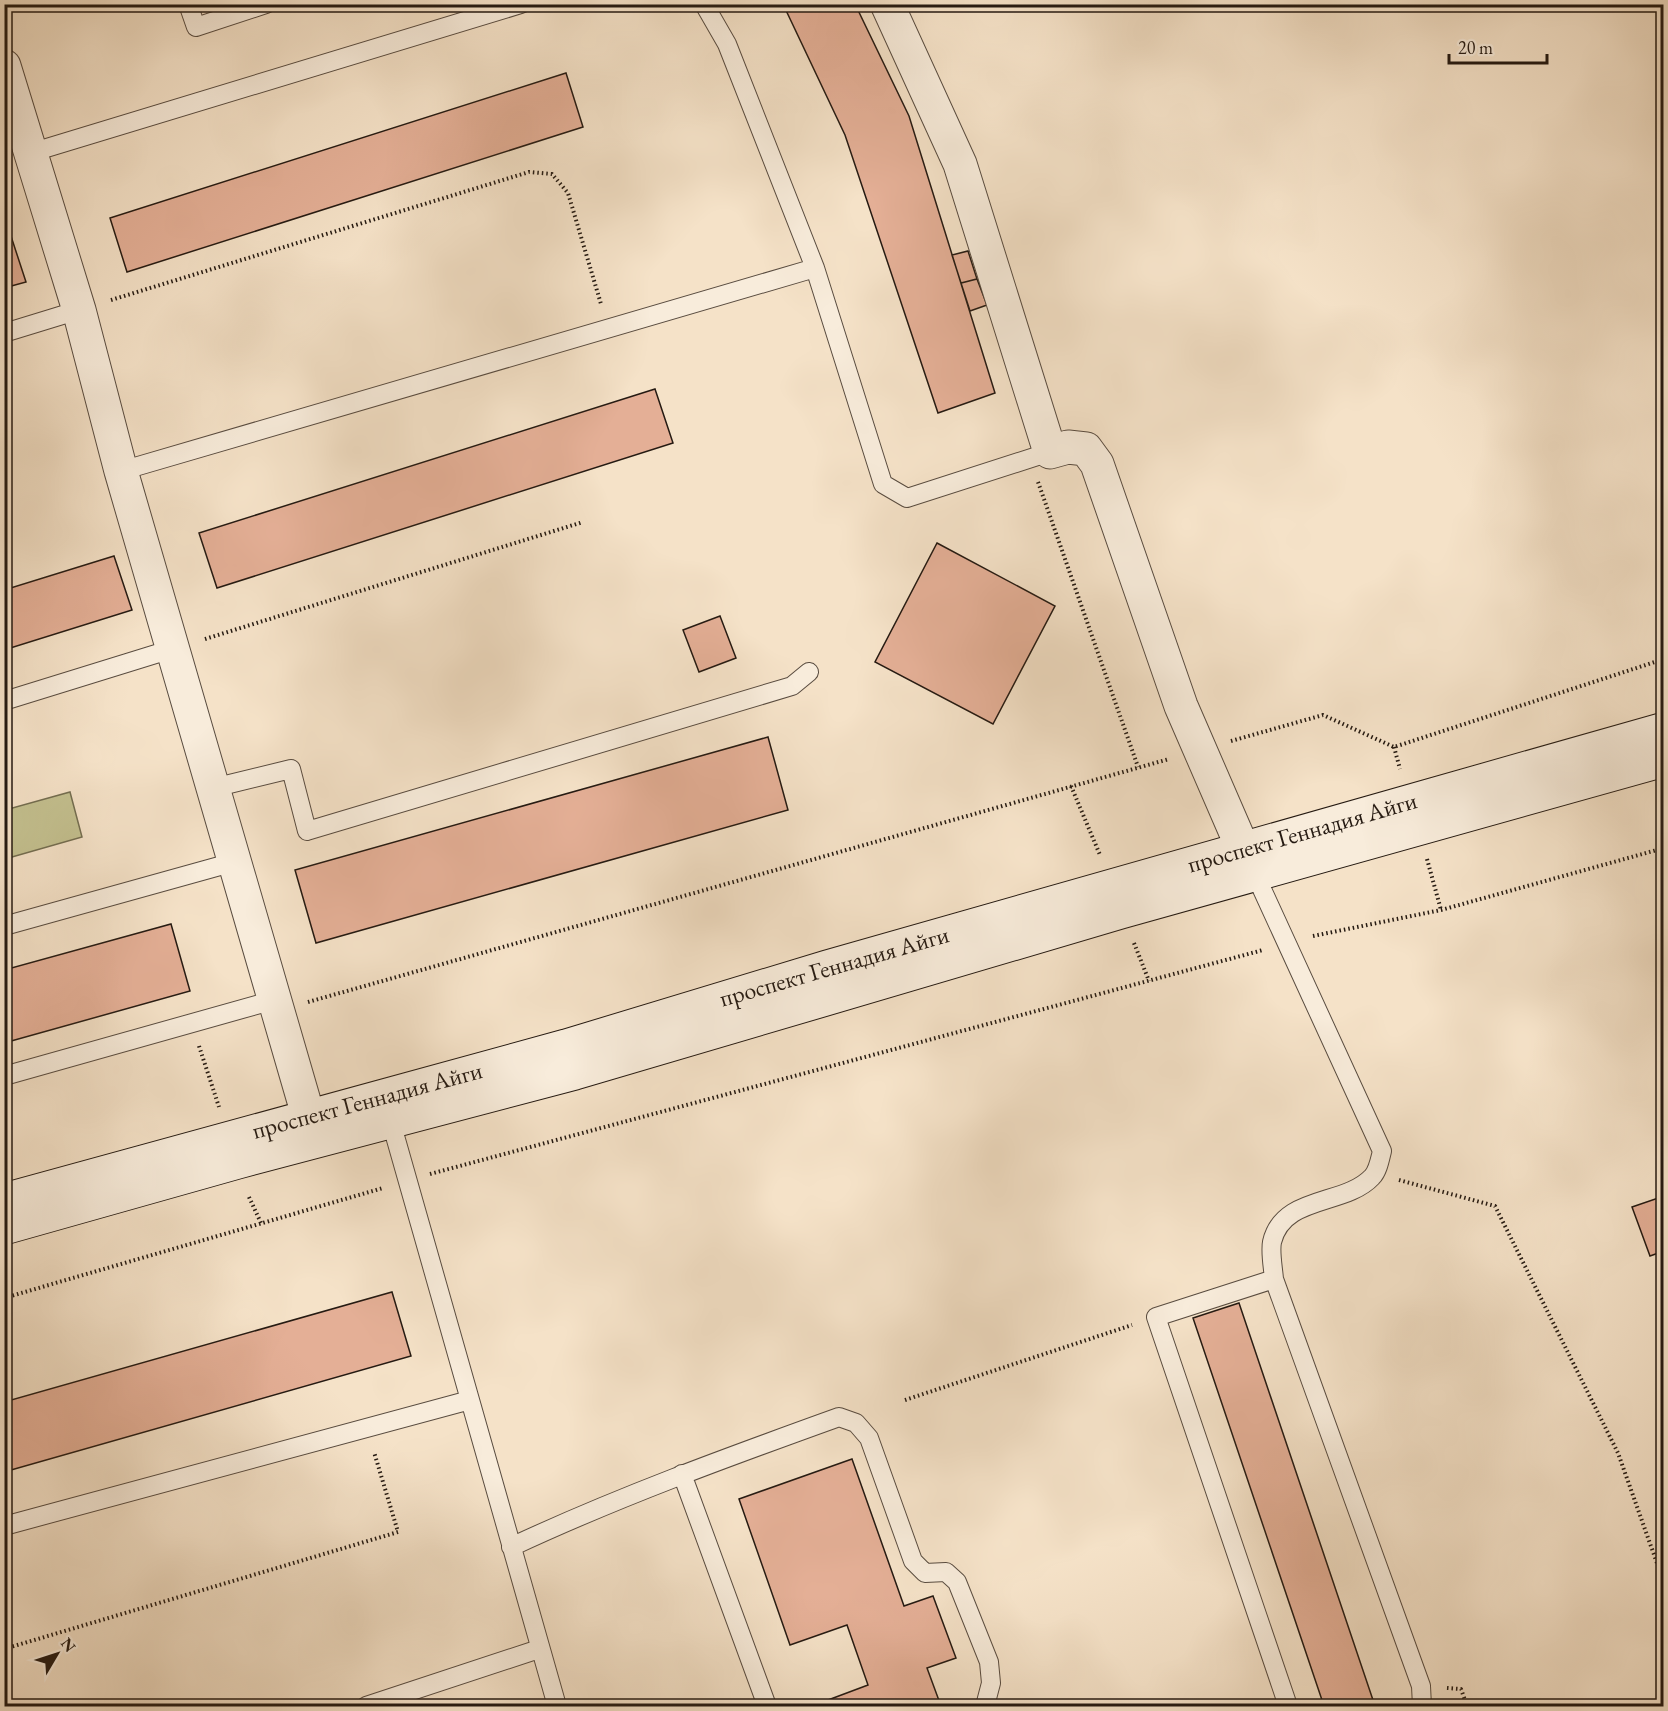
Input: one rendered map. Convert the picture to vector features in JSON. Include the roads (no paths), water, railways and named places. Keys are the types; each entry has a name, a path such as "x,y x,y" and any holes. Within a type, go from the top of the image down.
{"main road":[{"path":"887,4 960,164 1040,455 1068,447 1086,449 1097,464 1180,706 1249,862"},
{"path":"4,66 79,310 121,471 234,862 287,1003 308,1115"},
{"name":"проспект Геннадия Айги","path":"4,1228 238,1162 575,1073 1110,915 1249,862 1664,729"},
{"name":"проспект Геннадия Айги","path":"4,1200 566,1046 827,967 1664,760"}],"lane":[{"path":"188,4 195,27 266,4"},
{"path":"30,153 521,4"},
{"path":"704,4 727,44 815,268 884,484 907,498 1040,455"},
{"path":"121,471 815,268"},
{"path":"4,333 79,310"},
{"path":"4,701 172,649"},
{"path":"213,788 291,769 307,831 792,686 809,672"},
{"path":"4,926 234,862"},
{"path":"1249,862 1382,1151 1374,1176 1353,1190 1298,1209 1281,1222 1272,1242 1274,1278 1421,1686 1422,1707"},
{"path":"4,1076 287,1003"},
{"path":"391,1122 557,1707"},
{"path":"1274,1278 1156,1317 1288,1707"},
{"path":"4,1526 470,1400"},
{"path":"511,1547 682,1474 839,1417 856,1423 869,1438 913,1561 925,1573 946,1572 957,1582 989,1662 992,1683 985,1707"},
{"path":"682,1474 767,1707"},
{"path":"366,1707 539,1649"}]}
